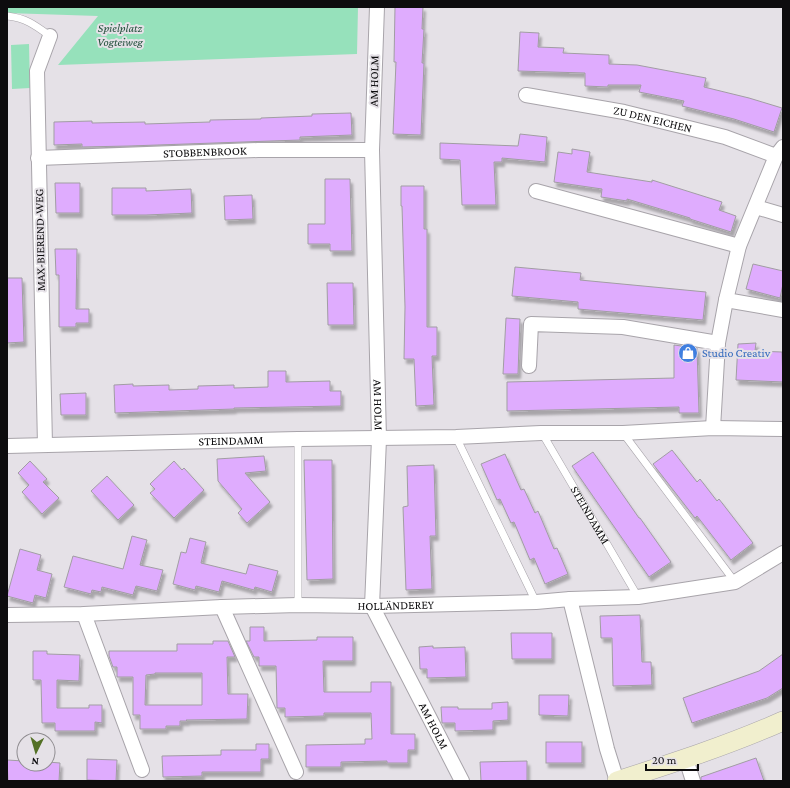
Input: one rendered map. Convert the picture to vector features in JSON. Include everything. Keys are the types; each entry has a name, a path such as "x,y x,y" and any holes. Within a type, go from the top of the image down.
{"street":[{"name":"AM HOLM","path":"376,7 372,150 379,439 372,606 462,781"},
{"name":"MAX-BIEREND-WEG","path":"44,445 37,71 50,36"},
{"name":"ZU DEN EICHEN","path":"526,95 624,112 780,151 739,246 726,300 718,343 713,428"},
{"name":"STOBBENBROOK","path":"38,158 258,150 372,150"},
{"path":"536,192 739,246"},
{"path":"756,207 783,215"},
{"path":"726,300 783,310"},
{"path":"529,366 531,324 623,327 718,343"},
{"name":"STEINDAMM","path":"7,446 298,439 379,439 541,433 623,433 713,428 783,429"},
{"name":"HOLLÄNDEREY","path":"7,615 84,614 298,605 372,606 536,602 570,599 638,597 735,582 783,553"},
{"path":"570,599 607,749 617,781 739,740 783,721"},
{"path":"222,607 296,772"},
{"path":"84,614 142,770"},
{"path":"686,759 693,781"}],"lane":[{"path":"7,16 19,17 30,22 50,36"},
{"name":"STEINDAMM","path":"541,433 638,597"},
{"path":"623,433 735,582"},
{"path":"456,437 536,602"},
{"path":"298,439 298,605"}],"green space":[{"name":"Spielplatz Vogteiweg","path":"7,7 358,7 357,54 58,65 98,16 7,13"},
{"path":"29,44 30,88 12,89 11,45"}],"building":[{"path":"395,7 423,7 422,29 424,29 422,63 424,63 421,135 393,134 396,62 394,62"},
{"path":"520,32 539,33 538,47 564,48 563,53 609,55 609,64 637,65 706,78 704,87 782,108 774,132 734,119 682,106 684,101 639,92 641,85 608,85 608,87 585,86 585,73 518,71"},
{"path":"351,113 352,135 300,137 300,140 129,146 82,147 82,144 54,145 54,122 145,122 145,124 210,122 210,120 261,119 312,116 312,114"},
{"path":"520,134 547,137 545,162 502,158 502,162 494,162 496,205 462,205 460,160 440,159 440,143 518,146"},
{"path":"572,149 590,152 587,172 652,182 652,180 722,202 719,210 736,216 731,232 627,199 627,201 601,197 602,189 554,182 558,152 572,154"},
{"path":"325,179 350,179 352,251 330,251 330,244 308,244 308,224 325,224"},
{"path":"55,183 80,183 80,213 56,213"},
{"path":"401,186 424,186 424,229 427,229 427,327 437,327 437,356 432,356 434,405 416,406 414,359 404,359 405,307"},
{"path":"112,188 146,188 146,191 191,189 192,213 112,215"},
{"path":"252,195 253,219 225,220 224,196"},
{"path":"55,249 77,249 76,309 89,309 89,323 76,323 76,327 59,327 59,275 56,275"},
{"path":"753,264 783,271 783,284 780,298 746,289"},
{"path":"515,267 581,273 580,280 706,292 703,320 578,309 578,302 512,296"},
{"path":"7,278 22,278 24,342 7,343"},
{"path":"327,283 353,283 354,325 328,325"},
{"path":"506,318 520,319 518,374 503,374"},
{"path":"756,343 755,351 782,352 783,382 736,380 738,344"},
{"path":"674,345 697,348 699,413 679,413 679,407 507,411 507,382 674,378"},
{"path":"268,371 286,371 286,382 330,381 330,391 341,391 341,406 234,408 115,413 114,385 169,385 169,390 198,389 198,386 234,385 234,388 268,387"},
{"path":"86,393 86,415 61,415 60,394"},
{"path":"672,450 697,482 700,479 717,501 719,499 753,543 731,560 697,516 695,518 653,464"},
{"path":"593,452 671,562 649,577 572,466"},
{"path":"505,454 521,490 524,489 535,513 538,511 554,549 557,548 568,574 545,584 534,558 530,560 514,522 511,523 500,499 497,500 481,464"},
{"path":"264,456 266,471 245,473 270,502 247,523 238,513 242,509 218,481 217,459"},
{"path":"304,460 332,460 333,579 307,580"},
{"path":"30,461 47,479 43,482 59,498 42,514 22,492 29,485 18,473"},
{"path":"174,461 182,470 184,468 204,490 174,518 150,493 155,489 150,484"},
{"path":"434,465 436,536 430,536 432,589 406,590 403,507 408,506 407,466"},
{"path":"107,476 134,505 118,520 91,491"},
{"path":"132,536 147,540 140,565 163,570 157,591 136,586 133,595 102,587 101,592 92,590 91,594 64,587 73,556 123,569"},
{"path":"190,538 206,542 201,563 246,574 249,564 278,571 272,592 255,587 254,590 222,581 219,592 196,586 195,590 173,584 181,552 186,553"},
{"path":"20,549 41,555 37,570 52,574 46,598 35,595 33,603 7,596"},
{"path":"640,615 642,662 651,662 652,685 613,686 612,638 601,638 600,616"},
{"path":"250,627 264,627 264,641 317,640 317,637 353,637 353,661 323,661 324,692 371,692 371,682 391,682 391,734 415,734 415,750 408,750 408,763 387,763 387,761 341,762 341,767 306,767 306,745 365,744 365,739 372,739 371,713 324,713 324,716 285,717 285,708 277,708 276,666 259,666 259,657 254,657 246,641 250,641"},
{"path":"511,633 552,633 552,659 512,659"},
{"path":"213,641 228,641 235,657 227,657 228,694 248,694 247,719 186,720 187,721 180,721 180,726 166,726 166,729 140,729 140,715 133,715 133,677 117,677 117,667 113,667 109,656 109,651 177,651 177,644 213,644","holes":["155,673 202,673 202,705 145,705 146,675"]},
{"path":"433,646 433,648 465,647 466,677 427,678 427,669 420,669 419,647"},
{"path":"33,651 47,651 47,654 80,655 79,681 57,680 57,708 89,708 89,705 102,705 102,723 95,722 95,731 55,731 55,723 42,723 41,680 33,680"},
{"path":"783,654 783,688 767,698 692,723 683,698 759,671"},
{"path":"539,695 569,695 568,716 539,715"},
{"path":"508,702 508,720 493,721 493,730 455,731 455,723 442,723 441,707 458,707 458,709 492,709 492,703"},
{"path":"546,742 582,742 582,763 546,763"},
{"path":"256,744 269,744 269,759 261,759 261,772 202,772 202,776 163,777 162,756 221,755 221,750 256,750"},
{"path":"756,758 764,781 701,781 701,777"},
{"path":"87,759 117,760 116,781 87,780"},
{"path":"7,760 16,761 16,772 56,772 56,763 60,763 59,781 8,781"},
{"path":"527,761 527,781 481,781 480,762"}],"place":[{"name":"Studio Creativ","path":"688,353"}]}
